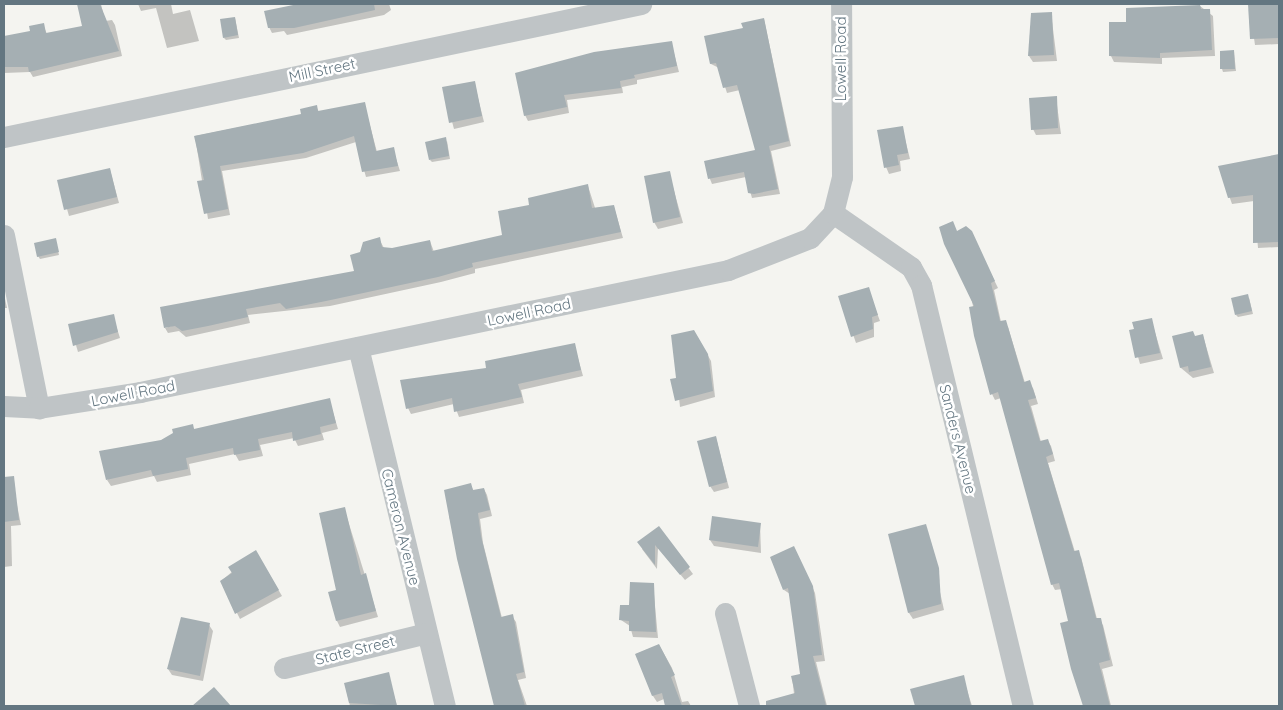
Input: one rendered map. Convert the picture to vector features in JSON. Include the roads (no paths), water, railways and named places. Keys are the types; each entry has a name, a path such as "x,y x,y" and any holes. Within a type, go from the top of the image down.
{"street":[{"name":"Mill Street","path":"4,137 640,4"},
{"name":"Lowell Road","path":"4,406 39,408 358,347 728,270 810,238 833,213 842,177 841,4"},
{"name":"Sanders Avenue","path":"833,213 911,267 921,285 1023,706"},
{"path":"4,235 39,408"},
{"name":"Cameron Avenue","path":"358,347 445,706"},
{"path":"725,613 749,706"},
{"name":"State Street","path":"284,668 427,633"}]}
